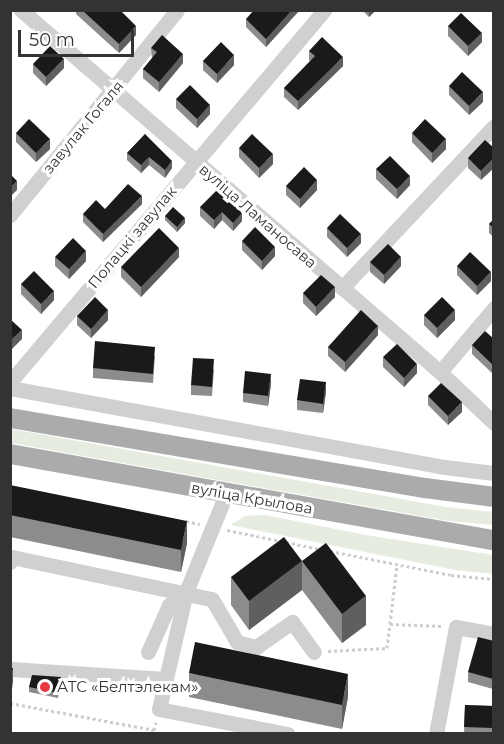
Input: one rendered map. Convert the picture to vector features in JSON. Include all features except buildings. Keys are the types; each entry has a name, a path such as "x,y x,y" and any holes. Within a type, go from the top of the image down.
{"main road":[{"path":"10,418 425,488 494,497"},
{"name":"вуліца Крылова","path":"10,454 494,540"}],"street":[{"name":"вуліца Ламаносава","path":"21,10 440,372 494,423"},
{"name":"завулак Гогаля","path":"10,215 177,10"},
{"name":"Полацкі завулак","path":"10,382 324,10"},
{"path":"342,288 494,126"},
{"path":"440,372 494,308"},
{"path":"10,388 445,467 494,473"},
{"path":"226,494 186,591 159,709 241,729 288,734"},
{"path":"10,562 12,557 186,591 212,599 237,642 256,647 292,622 315,651"},
{"path":"148,652 169,605 186,591"},
{"path":"436,734 456,627 494,634"},
{"path":"10,669 166,679"}],"path":[{"path":"179,520 397,564 494,579"},
{"path":"315,651 387,648 397,564"},
{"path":"390,624 456,627"},
{"path":"10,703 155,732 159,709"}],"shaded area":[{"path":"11,429 446,507 493,512 493,525 449,521 11,443"},
{"path":"265,515 366,535 493,555 493,574 455,570 230,525 245,516"}],"place":[{"name":"АТС «Белтэлекам»","path":"45,687"}]}
